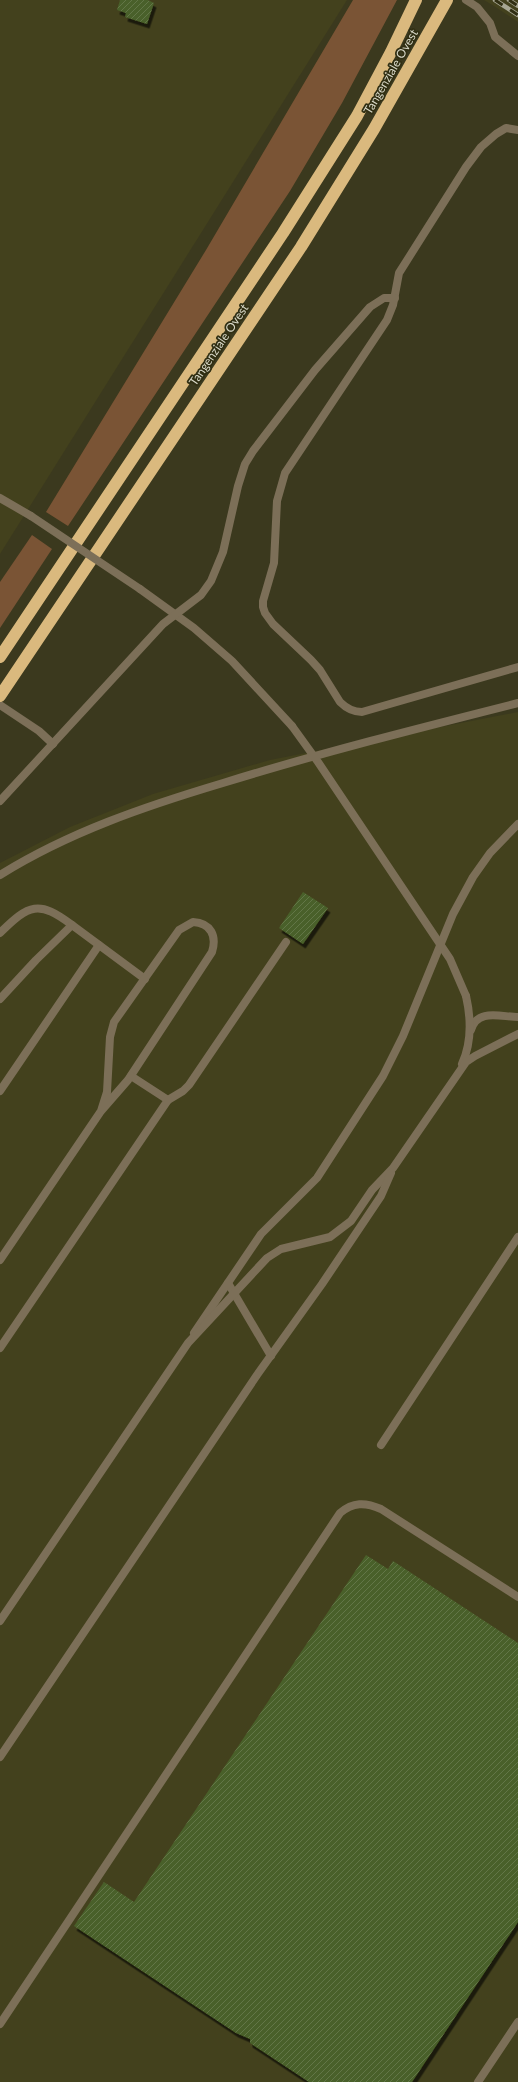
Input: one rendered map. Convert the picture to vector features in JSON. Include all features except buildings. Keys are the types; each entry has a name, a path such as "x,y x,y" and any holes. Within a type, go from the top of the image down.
{"highway":[{"name":"Tangenziale Ovest","path":"0,657 282,233 357,116 392,52 416,0"},
{"name":"Tangenziale Ovest","path":"0,696 301,247 374,129 447,0"}],"street":[{"path":"466,0 478,7 490,24 495,37 518,56"},
{"path":"518,130 512,128 501,130 476,154 399,273 395,298 386,320 285,473 277,501 274,563 263,601 265,613 273,624 311,660 340,702 345,707 356,712 362,712 518,667"},
{"path":"0,801 163,624 201,595 210,581 223,552 241,474 245,464 265,433 315,370 370,307 384,298 395,298"},
{"path":"0,498 31,516 140,589 194,628 232,661 292,726 318,762 450,959 466,996 469,1035"},
{"path":"0,875 82,832 159,802 293,761 518,703"},
{"path":"0,705 39,732 53,744"},
{"path":"0,1621 261,1234 317,1178 383,1076 403,1036 453,914 473,877 490,853 518,824"},
{"path":"0,933 24,914 37,908 51,911 145,979"},
{"path":"0,1260 101,1111 131,1076 212,952 214,945 212,931 200,922 193,922 185,925 180,930 111,1028 107,1092 101,1111"},
{"path":"0,999 36,960 72,925"},
{"path":"0,1348 168,1100 183,1091 189,1085 286,942"},
{"path":"0,1091 99,945"},
{"path":"459,1072 465,1058 469,1035 474,1023 482,1016 493,1014 518,1017"},
{"path":"188,1343 268,1258 281,1249 330,1237 350,1221 372,1190 393,1168 459,1072 470,1059 518,1034"},
{"path":"131,1076 168,1100"},
{"path":"0,1757 381,1196 393,1168"},
{"path":"381,1445 518,1237"},
{"path":"228,1283 271,1356"},
{"path":"0,2024 340,1513 350,1506 360,1503 370,1504 381,1509 518,1597"},
{"path":"478,2082 518,2022"}],"shaded area":[{"path":"0,0 347,0 0,554"},
{"path":"353,0 397,0 342,103 290,191 68,526 46,512 206,250"},
{"path":"484,0 518,0 518,22 494,6"},
{"path":"32,535 52,549 0,628 0,582"},
{"path":"518,712 518,2082 0,2082 0,863 70,827 153,794 270,760"}],"railway":[{"path":"495,0 518,15"},
{"path":"509,0 518,6"}]}
